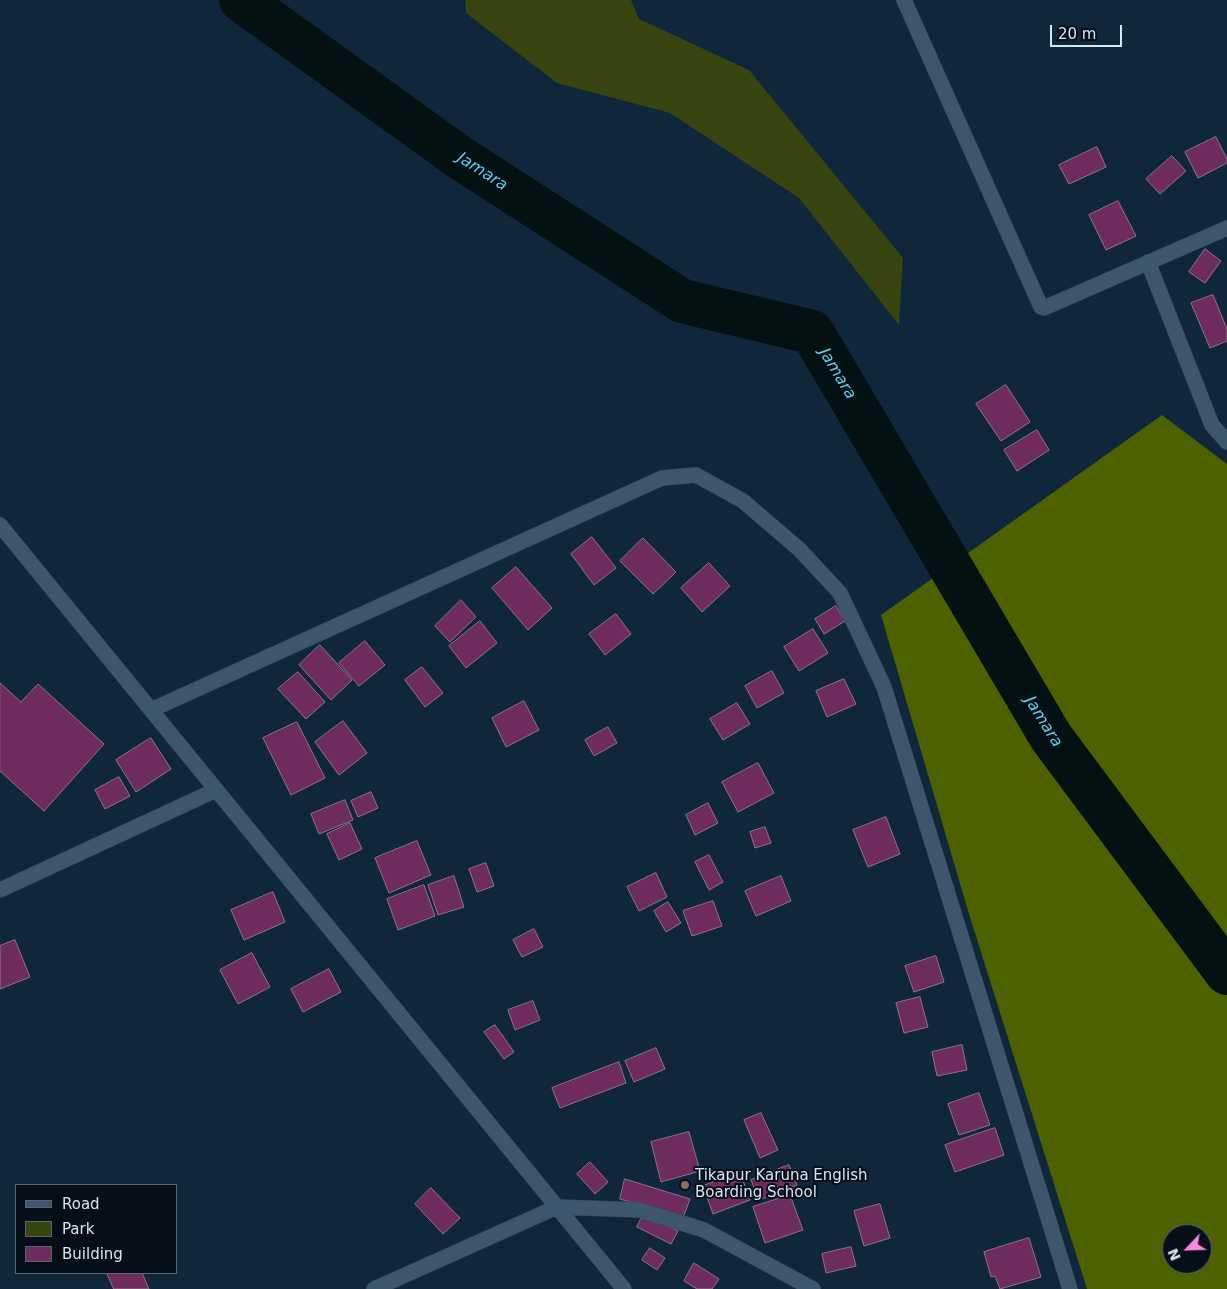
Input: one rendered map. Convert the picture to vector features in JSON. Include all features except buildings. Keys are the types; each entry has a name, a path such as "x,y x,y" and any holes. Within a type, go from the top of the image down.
{"street":[{"path":"904,0 1041,307 1044,308 1227,228"},
{"path":"1148,262 1212,425 1227,442"},
{"path":"151,710 662,478 696,475 743,501 799,548 840,593 884,686 1070,1289"},
{"path":"0,525 624,1289"},
{"path":"0,890 216,790"},
{"path":"374,1289 557,1207 640,1210 695,1227 704,1230 813,1289"}],"green space":[{"path":"465,0 631,0 639,19 749,70 903,258 899,325 799,198 670,113 557,83 466,13"},
{"path":"1162,415 1227,464 1227,1289 1087,1289 969,914 881,615"}],"waterway":[{"name":"Jamara","path":"241,0 459,157 682,301 812,332 1051,737 1227,973"}],"place":[{"name":"Tikapur Karuna English Boarding School","path":"685,1185"}]}
